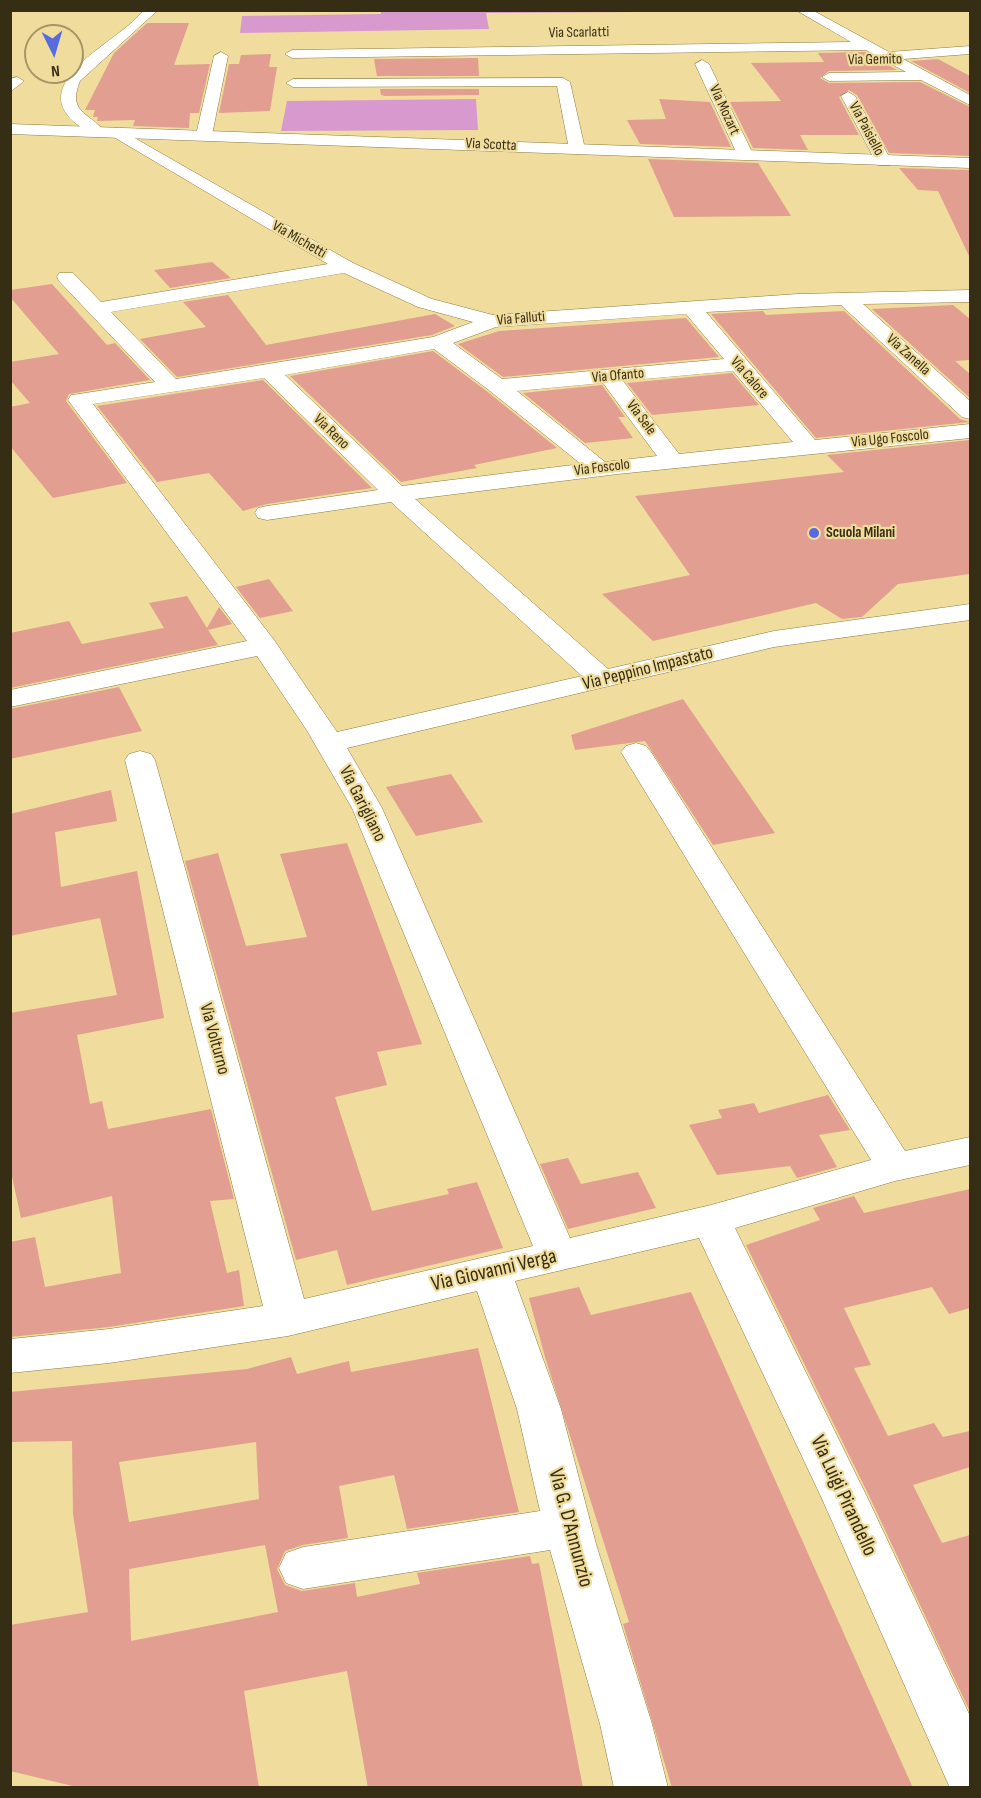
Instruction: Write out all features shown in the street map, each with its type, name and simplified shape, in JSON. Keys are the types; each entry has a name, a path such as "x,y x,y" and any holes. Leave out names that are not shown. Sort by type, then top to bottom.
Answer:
{"street":[{"path":"97,132 80,122 68,107 66,95 76,74 152,10"},
{"path":"805,13 830,12"},
{"path":"805,13 921,76 967,97"},
{"name":"Via Scarlatti","path":"292,54 866,46"},
{"path":"885,56 970,50"},
{"path":"204,135 221,56"},
{"name":"Via Mozart","path":"702,64 746,156"},
{"name":"Via Gemito","path":"829,77 921,76"},
{"path":"292,83 563,82 577,149"},
{"name":"Via Paisiello","path":"848,96 884,162"},
{"name":"Via Scotta","path":"10,129 884,162 970,163"},
{"name":"Via Michetti","path":"117,133 346,267 425,303 493,321"},
{"path":"97,309 346,267"},
{"path":"66,277 170,385"},
{"name":"Via Falluti","path":"79,400 438,342 493,321 845,298 970,296"},
{"name":"Via Zanella","path":"845,298 970,412"},
{"name":"Via Calore","path":"691,307 809,447"},
{"path":"438,342 498,386 599,468"},
{"name":"Via Ofanto","path":"498,386 737,364"},
{"name":"Via Reno","path":"268,371 395,493 603,680"},
{"name":"Via Sele","path":"609,376 672,460"},
{"name":"Via Garigliano","path":"79,400 264,646 330,743 367,808 454,1017 558,1256"},
{"name":"Via Ugo Foscolo","path":"809,447 970,430"},
{"name":"Via Foscolo","path":"267,513 395,493 599,468 809,447"},
{"name":"Via Peppino Impastato","path":"330,743 774,639 970,612"},
{"path":"10,699 264,646"},
{"path":"636,752 895,1167"},
{"name":"Via Volturno","path":"140,760 288,1319"},
{"name":"Via Giovanni Verga","path":"10,1356 109,1346 288,1319 711,1220 895,1167 970,1151"},
{"name":"Via Luigi Pirandello","path":"711,1220 846,1501 970,1773"},
{"name":"Via G. D'Annunzio","path":"491,1272 539,1409 568,1527 626,1724 641,1788"},
{"path":"303,1568 568,1527"}],"shaded area":[{"path":"381,10 791,11 486,13 489,29 240,33 242,16 381,14"},
{"path":"476,99 478,130 281,131 287,101"}],"building":[{"path":"147,23 189,23 174,65 210,64 199,113 190,113 189,128 133,126 135,120 97,121 98,117 93,117 95,110 85,110 114,53"},
{"path":"865,52 897,70 829,71 820,78 829,83 920,82 970,107 970,156 889,153 857,95 849,90 839,97 859,135 800,135 808,150 753,148 730,102 781,101 751,63 824,62 818,53"},
{"path":"271,54 269,67 277,67 270,111 219,113 229,64 239,64 241,55"},
{"path":"478,58 479,76 377,76 374,59"},
{"path":"938,59 970,76 970,93 911,61"},
{"path":"380,89 479,89 479,95 385,96 381,95"},
{"path":"659,99 710,102 731,147 640,144 627,120 666,119"},
{"path":"648,159 758,163 791,216 674,217"},
{"path":"899,168 970,170 970,258 938,191 918,190"},
{"path":"212,262 231,278 170,288 154,270"},
{"path":"52,284 107,345 115,343 150,380 69,394 66,401 127,483 53,498 10,446 10,407 30,403 10,380 10,362 59,354 10,297 10,290"},
{"path":"228,295 266,345 435,314 455,326 432,335 177,377 140,339 206,327 183,302"},
{"path":"953,305 970,319 970,360 955,361 970,374 970,398 872,309"},
{"path":"763,311 766,315 844,311 960,419 970,422 816,438 711,314"},
{"path":"686,318 719,357 503,377 458,344 499,331"},
{"path":"433,351 557,448 474,465 477,468 401,482 290,376"},
{"path":"732,373 759,405 652,415 627,383"},
{"path":"263,380 372,488 267,504 243,511 209,473 157,482 97,406"},
{"path":"602,385 625,417 618,417 633,438 585,443 523,393"},
{"path":"970,440 970,574 898,584 862,617 842,619 816,603 653,641 602,594 690,575 635,496 844,472 827,455"},
{"path":"269,579 293,611 260,618 236,587"},
{"path":"187,596 207,628 219,607 232,624 208,630 218,645 10,688 10,633 69,621 82,644 164,628 149,603"},
{"path":"119,687 142,731 10,759 10,709"},
{"path":"683,699 775,833 713,845 645,741 575,750 571,735"},
{"path":"451,774 483,822 416,836 386,787"},
{"path":"111,790 117,821 55,832 61,887 137,871 164,1018 77,1035 90,1104 102,1101 108,1129 211,1109 234,1199 210,1201 227,1273 239,1270 244,1306 109,1327 10,1337 10,1242 35,1237 45,1287 121,1273 112,1196 21,1218 10,1167 10,1013 117,995 100,918 10,936 10,814"},
{"path":"347,843 422,1044 377,1052 387,1085 335,1097 372,1211 449,1194 447,1189 477,1182 503,1248 347,1285 337,1250 296,1260 185,861 218,853 246,946 307,937 280,854"},
{"path":"828,1095 850,1130 819,1135 837,1167 797,1178 790,1166 717,1175 689,1125 722,1118 718,1110 754,1103 759,1113"},
{"path":"568,1158 581,1184 638,1172 656,1208 568,1229 540,1164"},
{"path":"970,1189 970,1308 949,1314 932,1287 844,1308 871,1365 854,1368 888,1436 934,1423 943,1437 970,1431 970,1467 913,1485 942,1543 970,1535 970,1712 871,1500 746,1245 820,1220 813,1208 854,1196 864,1213"},
{"path":"579,1287 591,1315 691,1292 913,1788 672,1788 623,1624 629,1622 545,1357 529,1298"},
{"path":"478,1348 519,1512 407,1529 394,1475 339,1486 348,1538 303,1545 285,1551 277,1569 285,1585 302,1591 355,1583 357,1597 420,1584 417,1573 530,1556 532,1564 539,1563 583,1788 368,1788 347,1671 244,1691 259,1788 81,1788 10,1771 10,1625 88,1612 73,1514 72,1441 10,1442 10,1392 247,1369 291,1357 297,1374 349,1361 351,1372","holes":["256,1442 259,1499 129,1522 119,1462","265,1545 278,1612 131,1641 129,1569"]}],"place":[{"name":"Scuola Milani","path":"814,533"}]}
